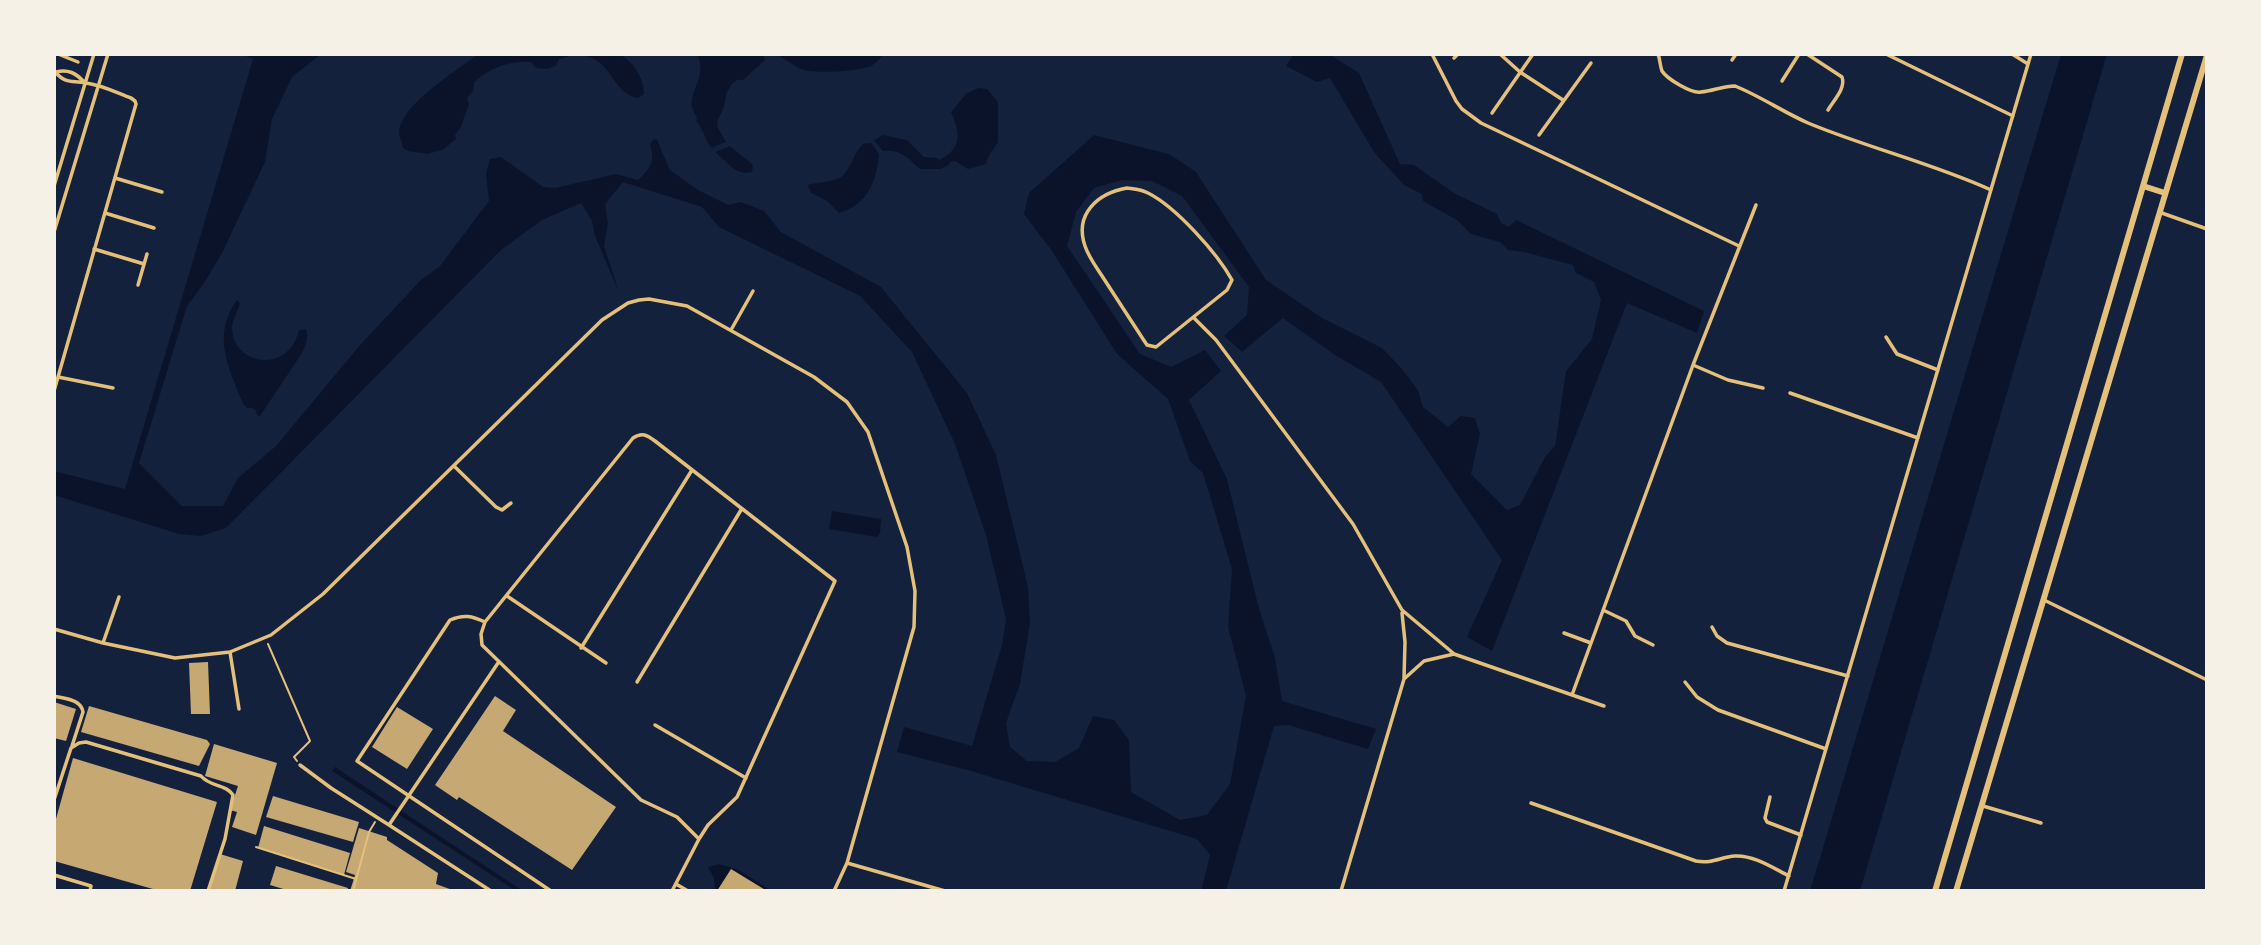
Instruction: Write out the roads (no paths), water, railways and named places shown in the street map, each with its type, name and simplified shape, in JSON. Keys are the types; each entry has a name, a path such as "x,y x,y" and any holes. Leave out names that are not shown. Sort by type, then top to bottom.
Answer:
{"main road":[{"path":"1935,891 2182,54"},
{"path":"1956,891 2207,55"},
{"path":"2143,186 2165,193"}],"street":[{"path":"58,54 78,62"},
{"path":"54,186 94,54"},
{"path":"54,232 108,54"},
{"path":"1432,54 1455,101 1481,123 1740,246"},
{"path":"1500,54 1520,72 1563,100"},
{"path":"1492,113 1533,54"},
{"path":"1658,54 1662,71 1690,91 1701,92 1735,86 1805,122 1910,161 1941,169 1991,190"},
{"path":"1732,60 1736,54"},
{"path":"1782,81 1799,54"},
{"path":"1807,54 1844,80 1828,110"},
{"path":"1886,54 2013,116"},
{"path":"2012,54 2028,64"},
{"path":"1784,891 2031,54"},
{"path":"1539,135 1591,63"},
{"path":"54,72 64,70 76,74 85,82 131,98 136,104 54,391"},
{"path":"54,72 61,79 74,83 85,82"},
{"path":"115,178 162,192"},
{"path":"1127,188 1146,191 1159,199 1195,232 1229,275 1232,280 1230,287 1193,317 1156,347 1147,345 1088,255 1083,225 1087,214 1100,197 1127,188"},
{"path":"1572,695 1693,365 1756,205"},
{"path":"2160,212 2207,229"},
{"path":"105,214 154,228"},
{"path":"94,249 144,264"},
{"path":"138,285 147,254"},
{"path":"730,330 753,291"},
{"path":"54,628 103,643 175,659 230,652 271,635 323,594 602,320 628,303 649,299 679,304 707,316 822,382 847,402 868,432 911,566 915,592 914,627 846,863 834,891"},
{"path":"1193,317 1216,340 1353,524 1402,610 1454,654 1604,706"},
{"path":"1886,337 1897,354 1938,370"},
{"path":"1693,365 1728,380 1763,388"},
{"path":"58,377 113,388"},
{"path":"1790,393 1918,438"},
{"path":"672,891 708,825 737,797 835,581 649,437 638,434 485,622 481,634 482,645 641,800 677,817 699,839"},
{"path":"454,466 496,507 502,510 511,503"},
{"path":"581,648 692,470"},
{"path":"637,682 742,510"},
{"path":"507,596 606,663"},
{"path":"103,643 119,597"},
{"path":"2044,600 2207,680"},
{"path":"1341,891 1404,679 1402,610"},
{"path":"1603,610 1626,621 1635,636 1653,645"},
{"path":"485,622 472,616 461,615 450,620 357,761 551,891"},
{"path":"1712,627 1717,636 1727,642 1848,676"},
{"path":"1564,633 1591,643"},
{"path":"230,652 239,709"},
{"path":"1404,679 1424,661 1454,654"},
{"path":"389,825 498,663"},
{"path":"1685,682 1697,697 1718,710 1826,749"},
{"path":"54,696 78,703 83,712 54,800"},
{"path":"655,726 746,778"},
{"path":"71,748 79,743 91,743 201,776 206,783 233,793 225,839 208,891"},
{"path":"300,765 331,788 491,891"},
{"path":"1770,797 1765,818 1767,822 1801,835"},
{"path":"1531,803 1696,861 1709,863 1735,856 1748,858 1789,876"},
{"path":"1981,805 2041,823"},
{"path":"846,863 945,891"},
{"path":"54,875 99,891"},
{"path":"676,884 688,891"}],"water":[{"path":"241,54 321,54 292,77 272,119 265,162 222,253 187,306 139,463 182,506 223,506 238,478 276,446 360,345 421,280 440,266 489,201 486,173 490,159 501,157 543,187 555,188 616,174 638,180 651,164 650,144 654,139 657,140 670,170 698,190 728,205 741,202 764,211 781,232 881,287 967,393 996,455 1028,587 1030,623 1020,684 1006,723 1010,747 1027,761 1055,762 1079,748 1093,716 1114,720 1129,740 1131,792 1180,820 1207,815 1230,784 1246,696 1228,627 1232,569 1203,473 1190,461 1168,399 1117,354 1052,251 1024,214 1029,193 1094,135 1169,154 1196,172 1266,280 1322,318 1382,348 1418,390 1423,407 1448,427 1461,416 1475,418 1480,434 1471,474 1507,510 1520,505 1545,457 1555,446 1566,371 1592,339 1601,300 1594,282 1576,273 1573,265 1508,250 1500,242 1471,234 1457,220 1423,201 1422,194 1404,185 1374,152 1330,78 1317,82 1286,66 1294,54 1329,54 1359,73 1400,164 1414,165 1454,193 1497,214 1501,223 1509,227 1516,220 1704,311 1697,333 1627,303 1492,651 1467,637 1502,560 1381,382 1335,355 1283,318 1242,352 1224,336 1247,315 1249,287 1182,196 1152,181 1122,180 1094,188 1076,212 1067,246 1140,354 1171,367 1205,350 1221,371 1189,400 1227,479 1258,605 1275,658 1282,701 1376,729 1368,749 1288,725 1274,726 1226,891 1201,891 1210,855 1197,839 971,771 897,752 904,727 972,746 1002,645 1006,619 986,535 955,444 912,352 860,296 719,227 702,207 623,182 605,204 608,223 604,246 619,292 595,236 592,221 581,203 542,220 501,250 226,528 201,536 179,534 54,495 54,471 125,489 253,59"},
{"path":"478,54 619,54 637,71 644,94 638,98 629,95 604,67 588,56 574,55 559,59 556,66 547,69 536,68 531,62 508,64 494,69 474,82 473,91 467,98 469,104 461,127 455,135 456,139 442,150 427,154 403,148 399,132 402,121 410,110 432,88"},
{"path":"697,54 763,54 765,60 743,80 732,84 727,92 717,122 726,142 711,148 696,121 693,109 693,95 700,72"},
{"path":"775,54 883,54 871,66 828,72 804,70"},
{"path":"2061,54 2107,54 1860,891 1810,891"},
{"path":"978,88 987,89 998,102 998,142 986,164 968,169 955,161 940,169 920,169 899,153 883,151 874,140 883,135 907,140 924,157 939,160 956,145 957,133 951,112 966,94"},
{"path":"871,143 879,154 876,173 869,191 857,204 839,213 827,201 811,193 808,185 841,177 863,144"},
{"path":"730,146 752,164 752,172 737,170 715,152"},
{"path":"237,300 240,303 232,329 235,341 242,351 251,357 274,359 285,354 299,330 306,329 307,332 302,353 260,416 256,410 243,404 225,352 225,326"},
{"path":"832,511 881,519 880,533 877,537 829,529"},
{"path":"335,767 523,891 516,891 332,771"},
{"path":"719,864 739,870 772,891 715,891 714,878 708,867"}]}
